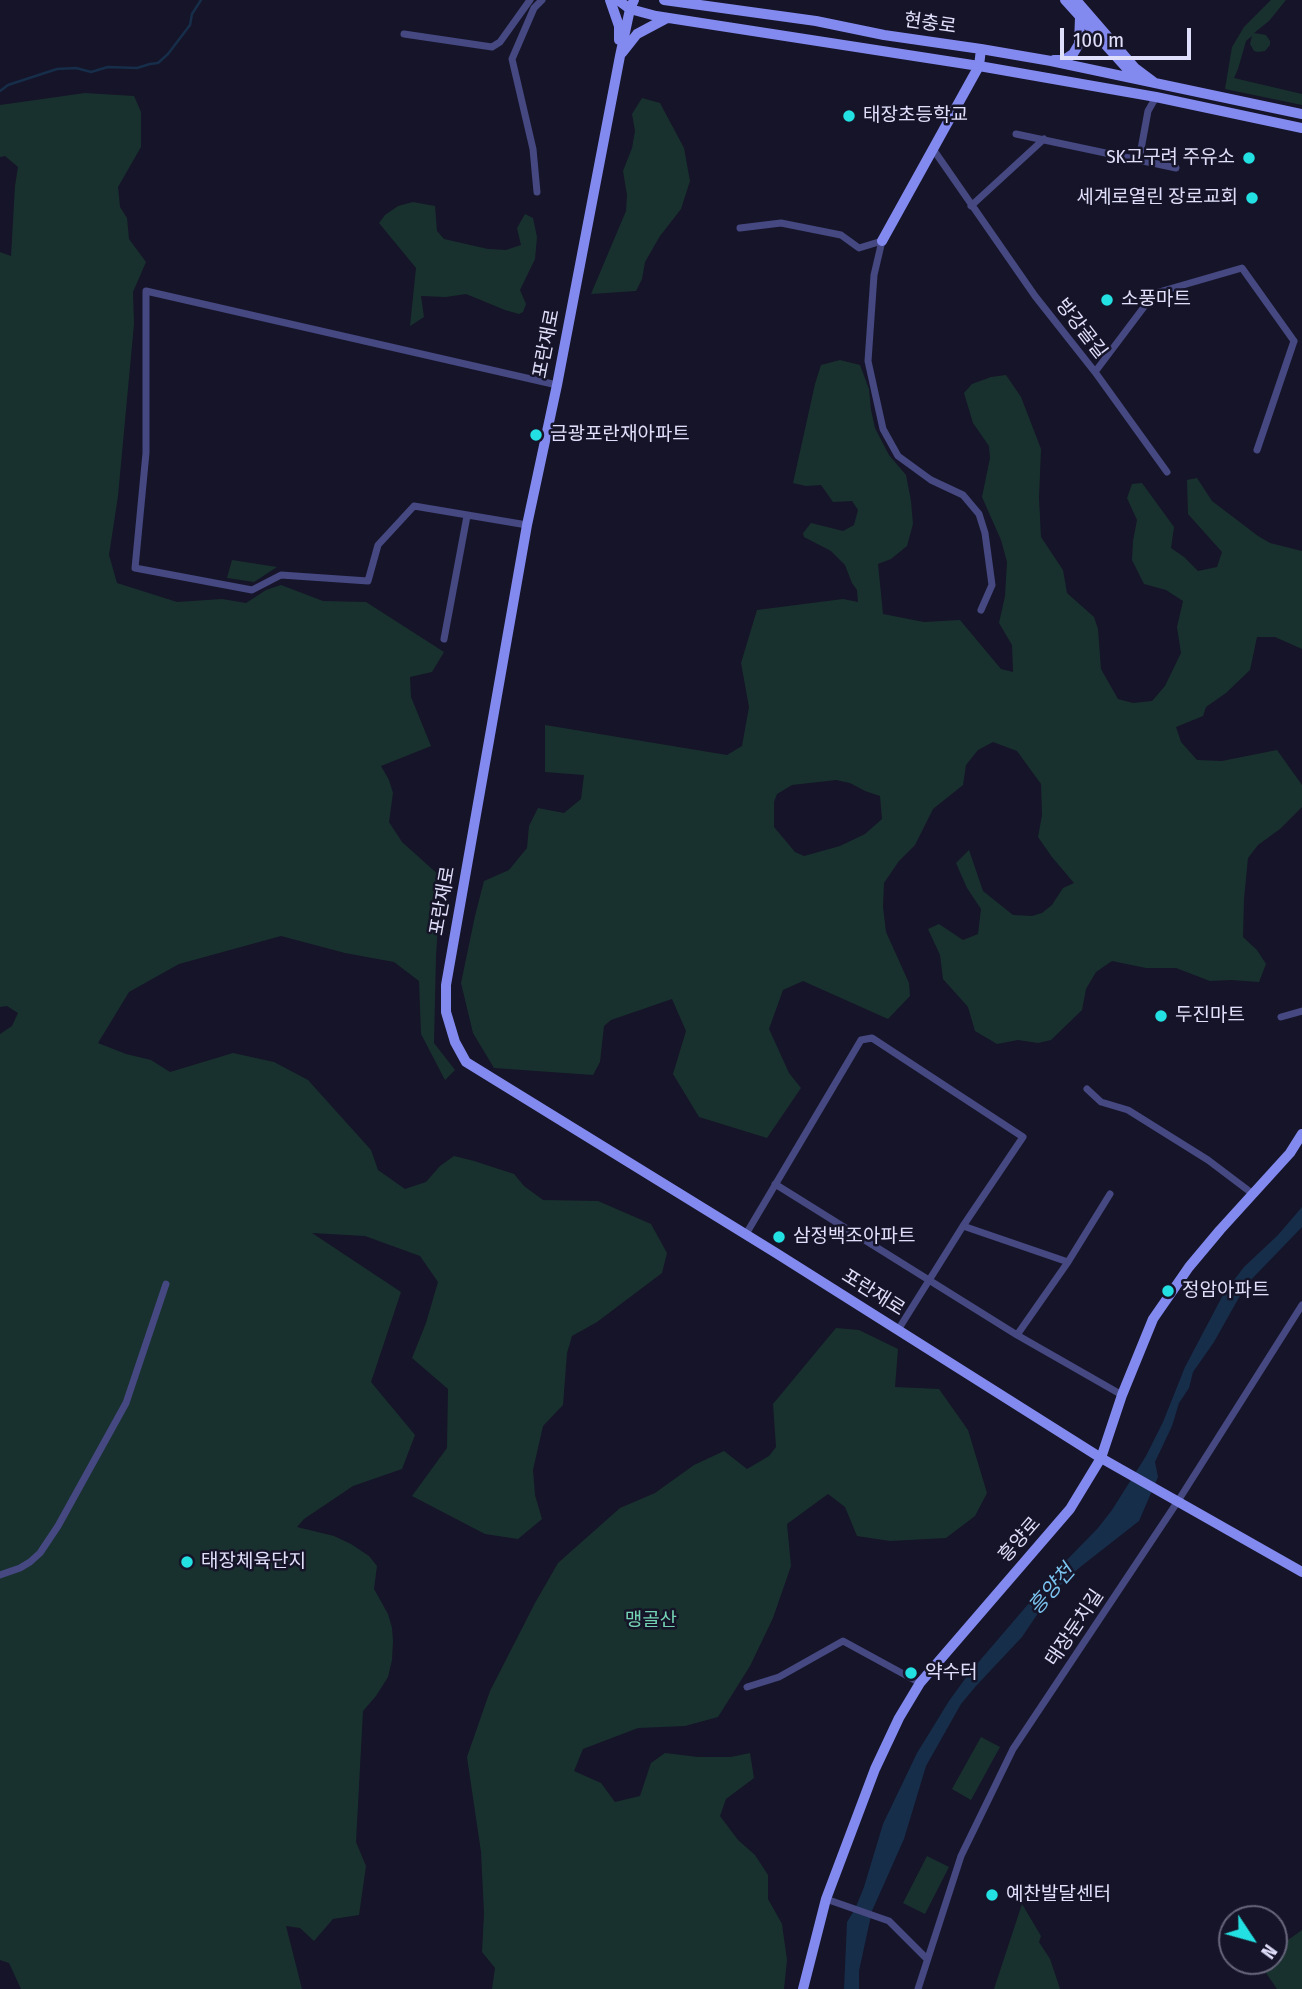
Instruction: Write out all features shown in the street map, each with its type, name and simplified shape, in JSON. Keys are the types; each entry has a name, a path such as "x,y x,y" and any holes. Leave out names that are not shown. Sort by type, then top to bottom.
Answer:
{"street":[{"path":"404,34 492,47 500,43 530,0"},
{"path":"537,192 533,149 512,60 534,8 542,0"},
{"path":"610,0 619,26 620,56"},
{"name":"현충로","path":"618,0 667,18 882,49 1151,96 1302,128"},
{"name":"현충로","path":"664,0 816,21 884,35 1051,61 1302,114"},
{"path":"1065,0 1134,72 1153,84 1139,160"},
{"path":"1076,0 1134,72"},
{"name":"포란재로","path":"632,5 527,525 446,985 446,1012 455,1042 467,1062 1101,1458 1302,1572"},
{"path":"620,56 637,34 667,18"},
{"path":"1029,58 1064,60 1073,54 1079,44 1080,18"},
{"path":"882,49 884,35"},
{"path":"981,49 979,66 882,240 874,275 868,361 883,429 898,456 931,480 963,495 979,514 985,533 992,585 981,610"},
{"path":"1016,134 1176,168"},
{"path":"971,206 1044,139"},
{"name":"방강골길","path":"933,149 1035,296 1095,372 1167,472"},
{"path":"740,228 781,223 841,235 859,248 882,240"},
{"path":"1095,372 1153,295 1242,268 1298,341 1257,450"},
{"path":"527,525 414,506 379,545 368,581 281,575 252,590 135,568 146,453 146,290 557,385"},
{"path":"443,639 467,516"},
{"path":"1281,1017 1302,1011"},
{"path":"746,1234 860,1040 872,1038 1023,1138 963,1226 898,1330"},
{"path":"1087,1089 1101,1102 1128,1110 1208,1160 1253,1194"},
{"name":"흥양로","path":"803,1989 826,1899 875,1769 899,1718 920,1684 1070,1509 1101,1458 1122,1395 1153,1319 1189,1267 1290,1153 1302,1134"},
{"path":"775,1184 1017,1335 1122,1395"},
{"path":"1017,1335 1068,1262 1110,1194"},
{"path":"963,1226 1068,1262"},
{"path":"0,1575 17,1570 30,1562 40,1553 58,1526 126,1403 166,1284"},
{"name":"태장둔치길","path":"918,1989 961,1856 1013,1749 1178,1501 1302,1305"},
{"path":"747,1687 779,1676 843,1641 920,1684"},
{"path":"826,1899 889,1921 927,1959"}],"green space":[{"path":"1271,0 1286,0 1269,21 1254,33 1266,35 1270,45 1265,51 1258,52 1254,51 1250,44 1252,36 1246,41 1234,78 1302,94 1302,105 1225,89 1232,47 1244,27"},
{"path":"85,93 134,96 141,112 141,147 118,187 120,207 127,218 129,239 146,262 133,292 134,324 118,496 109,555 117,583 177,602 222,599 246,603 266,590 281,585 323,601 366,602 444,652 432,672 410,677 411,697 431,746 381,766 393,793 389,822 402,842 441,877 434,1043 455,1070 445,1080 421,1034 419,981 394,962 345,953 281,936 179,964 129,992 98,1043 151,1060 170,1072 233,1053 274,1062 308,1080 371,1150 378,1170 405,1189 426,1182 440,1166 454,1156 514,1174 524,1186 543,1200 598,1201 651,1224 667,1253 662,1273 597,1322 572,1336 567,1353 563,1405 543,1426 533,1470 535,1495 542,1519 518,1539 485,1534 412,1496 447,1448 448,1389 412,1358 438,1282 420,1256 365,1236 312,1233 401,1292 371,1382 415,1435 402,1469 353,1486 304,1519 297,1527 334,1536 369,1556 377,1566 374,1589 388,1614 393,1641 388,1677 363,1711 356,1842 366,1866 359,1915 333,1919 314,1941 300,1928 286,1926 302,1989 21,1989 9,1963 0,1960 0,1034 12,1026 18,1013 7,1006 0,1007 0,252 11,256 18,167 5,156 0,157 0,105"},
{"path":"642,98 660,103 684,148 690,181 681,209 660,236 645,262 642,279 636,291 591,294 626,211 627,195 623,171 635,131 632,114"},
{"path":"413,202 435,206 437,231 444,239 488,249 506,250 521,245 517,228 525,214 533,218 537,237 535,259 520,290 526,304 523,312 519,314 505,310 466,294 446,297 421,296 424,317 410,326 416,268 379,223 398,206"},
{"path":"840,360 860,365 869,389 875,428 889,455 906,475 913,524 907,546 891,559 878,564 883,614 924,622 960,620 1001,669 1013,672 1012,645 999,623 1005,596 1007,562 1001,540 982,497 990,458 989,446 973,423 964,393 972,384 1006,375 1021,397 1041,449 1041,537 1063,570 1067,593 1094,617 1098,629 1101,669 1118,699 1133,703 1152,701 1165,686 1181,653 1177,627 1183,601 1166,590 1144,584 1132,560 1137,520 1127,498 1132,484 1142,483 1174,527 1171,548 1198,571 1217,567 1222,552 1188,514 1187,480 1197,478 1212,501 1258,536 1270,543 1302,551 1302,649 1275,637 1257,637 1250,670 1226,693 1206,707 1203,716 1176,727 1181,742 1197,760 1222,761 1277,750 1302,785 1302,807 1280,829 1258,845 1248,858 1243,937 1257,950 1266,964 1259,982 1210,981 1176,968 1146,968 1112,961 1096,972 1086,989 1082,1010 1051,1040 1038,1043 1018,1040 997,1044 975,1031 968,1007 943,979 940,955 928,929 939,924 963,940 978,934 981,909 967,888 956,863 969,850 983,891 1013,915 1032,916 1042,913 1052,905 1063,888 1074,883 1038,837 1042,815 1041,784 1017,751 993,742 978,750 966,765 963,785 933,809 915,845 899,861 884,883 886,932 909,983 910,996 888,1019 803,981 783,990 769,1029 789,1073 801,1088 767,1138 699,1117 673,1074 686,1031 672,999 611,1020 604,1026 600,1062 593,1075 494,1068 473,1033 461,983 484,881 509,870 527,848 529,826 538,808 564,813 581,799 584,775 545,772 545,725 727,755 742,746 749,707 741,663 757,610 843,599 858,602 857,590 845,565 831,551 804,537 803,533 811,523 843,531 854,525 858,510 852,501 833,502 821,485 793,483 821,365","holes":["836,780 880,796 882,819 865,834 840,846 804,856 795,852 774,827 774,802 777,794 792,785"]},
{"path":"232,560 277,567 254,582 227,578"},
{"name":"맹골산","path":"836,1328 859,1330 898,1349 895,1387 939,1389 968,1430 987,1493 975,1516 946,1538 890,1541 857,1536 845,1507 828,1494 787,1524 791,1566 773,1618 750,1666 718,1717 685,1726 638,1728 583,1749 574,1771 601,1783 615,1802 640,1796 651,1763 665,1753 731,1757 750,1753 754,1778 726,1799 720,1816 738,1840 755,1855 768,1875 768,1899 782,1924 787,1960 784,1989 492,1989 495,1968 482,1952 484,1913 481,1852 467,1757 490,1691 535,1603 558,1563 620,1508 655,1493 694,1465 724,1451 747,1469 769,1456 776,1447 773,1404"},
{"path":"981,1737 1000,1747 971,1800 952,1789"},
{"path":"927,1856 949,1867 925,1914 903,1903"},
{"path":"1022,1904 1041,1936 1039,1942 1050,1959 1060,1989 994,1989"},
{"path":"1302,1930 1302,1989 1277,1989 1268,1975 1288,1975 1288,1940"}],"water":[{"name":"흥양천","path":"1302,1207 1302,1227 1246,1285 1214,1342 1193,1372 1189,1388 1179,1403 1172,1426 1155,1462 1158,1477 1139,1521 1079,1568 1051,1594 1022,1637 961,1704 926,1766 904,1839 872,1911 859,1971 859,1989 844,1989 847,1922 864,1887 883,1824 917,1753 970,1672 1112,1510 1146,1456 1185,1367 1224,1293 1244,1267 1278,1235"}],"waterway":[{"path":"0,91 8,85 57,69 76,68 91,72 108,67 137,68 158,63 190,25 192,14 201,0"}],"place":[{"name":"태장초등학교","path":"849,116"},
{"name":"SK고구려 주유소","path":"1249,158"},
{"name":"세계로열린 장로교회","path":"1252,198"},
{"name":"소풍마트","path":"1107,300"},
{"name":"금광포란재아파트","path":"536,435"},
{"name":"두진마트","path":"1161,1016"},
{"name":"삼정백조아파트","path":"779,1237"},
{"name":"정암아파트","path":"1168,1291"},
{"name":"태장체육단지","path":"187,1562"},
{"name":"약수터","path":"911,1673"},
{"name":"예찬발달센터","path":"992,1895"}]}
